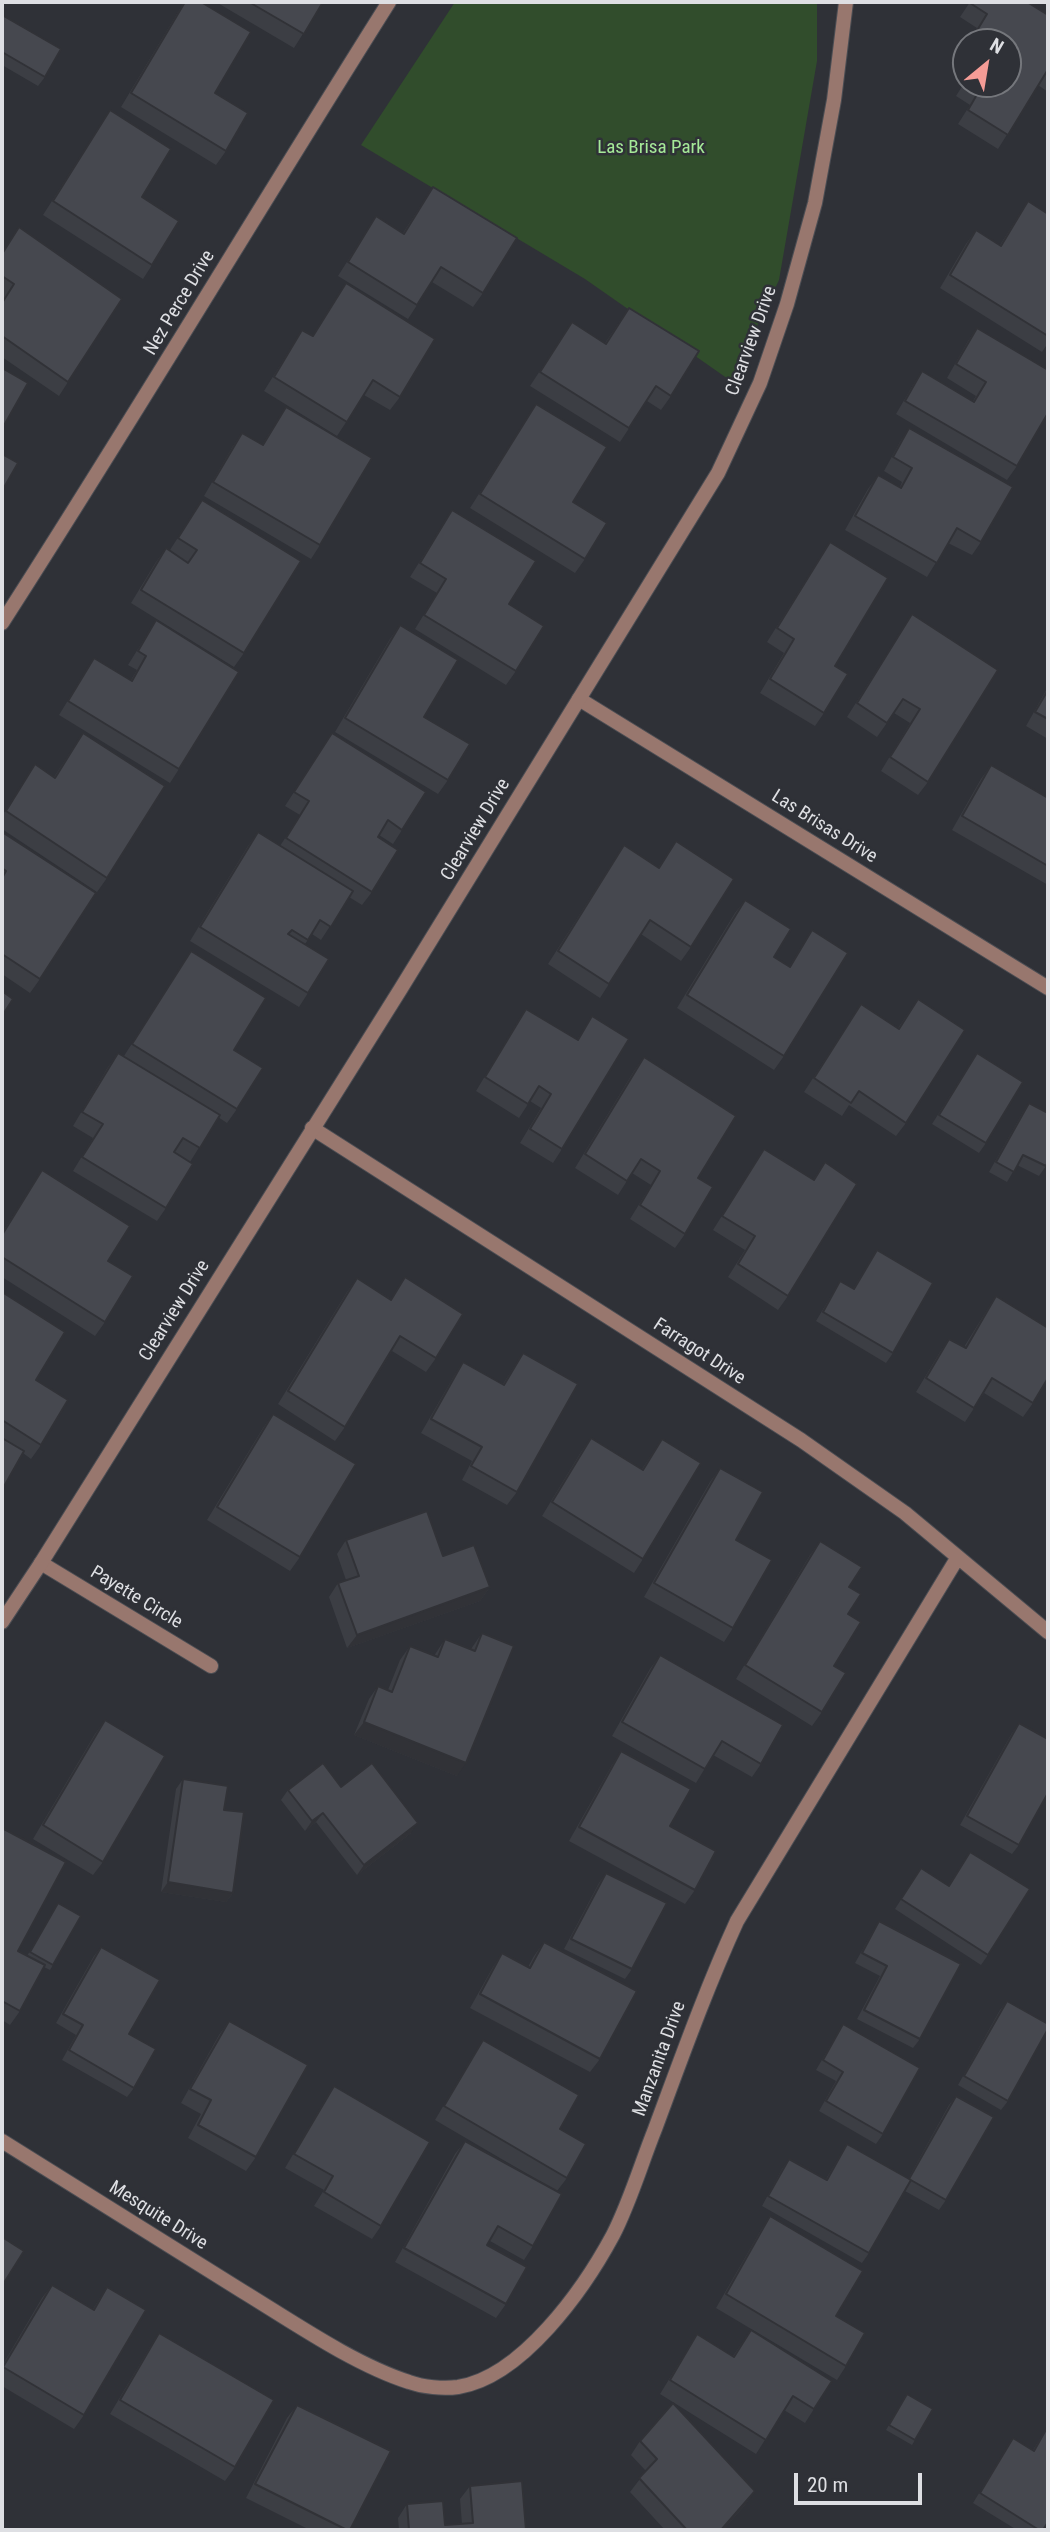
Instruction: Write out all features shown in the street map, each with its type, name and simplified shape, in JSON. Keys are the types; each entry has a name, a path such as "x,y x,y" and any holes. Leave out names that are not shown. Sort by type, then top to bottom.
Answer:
{"street":[{"name":"Nez Perce Drive","path":"2,623 108,458 389,2"},
{"name":"Clearview Drive","path":"2,1622 408,979 718,473 760,383 787,304 815,203 834,100 846,2"},
{"name":"Las Brisas Drive","path":"579,699 1048,988"},
{"name":"Farragot Drive","path":"312,1128 801,1440 905,1513 1048,1632"},
{"name":"Manzanita Drive","path":"294,2323 370,2366 411,2383 445,2388 461,2386 498,2372 531,2345 572,2298 613,2235 710,1978 737,1921 958,1556"},
{"name":"Payette Circle","path":"41,1563 211,1666"},
{"name":"Mesquite Drive","path":"2,2141 294,2323"}],"green space":[{"name":"Las Brisa Park","path":"455,2 817,2 817,61 779,280 731,381 585,279 361,145"}],"building":[{"path":"185,2 201,2 251,32 215,93 248,113 226,151 131,93"},
{"path":"249,2 323,2 304,34"},
{"path":"1027,2 1048,15 1048,72 1008,135 968,110 975,98 1022,98 1022,28 978,28 987,14 970,3"},
{"path":"2,15 61,49 45,77 2,52"},
{"path":"110,110 171,149 142,197 179,221 152,265 53,201"},
{"path":"433,187 517,238 483,293 441,267 417,305 348,262 376,216 404,234"},
{"path":"1028,201 1048,214 1048,336 950,275 976,230 1001,246"},
{"path":"19,227 122,299 68,382 2,336 2,303 14,284 2,276 2,254"},
{"path":"346,283 435,339 400,397 373,380 347,422 274,377 302,330 313,336"},
{"path":"629,308 699,351 671,396 656,386 629,428 540,372 572,322 606,344"},
{"path":"977,328 1048,370 1048,413 1017,466 905,401 922,371 974,402 986,382 956,364"},
{"path":"2,368 28,383 2,429"},
{"path":"536,404 607,447 573,502 607,523 585,559 480,494"},
{"path":"286,407 372,458 320,545 213,482 242,433 263,445"},
{"path":"909,428 1013,487 981,542 957,528 937,563 855,516 878,475 901,488 912,468 893,457"},
{"path":"2,454 18,463 2,491"},
{"path":"202,500 301,561 244,653 141,590 166,548 188,563 197,550 178,538"},
{"path":"452,510 536,561 509,604 544,626 516,671 424,615 446,579 420,563"},
{"path":"830,542 888,578 835,666 848,674 824,713 770,679 794,639 777,628"},
{"path":"912,614 998,670 928,782 890,757 920,709 903,699 887,723 857,703"},
{"path":"156,620 239,672 179,769 68,701 94,658 132,681 146,656 138,651"},
{"path":"400,625 458,660 424,717 470,744 448,780 345,718"},
{"path":"1048,690 1048,719 1035,712"},
{"path":"83,733 165,786 107,878 6,811 35,764 55,778"},
{"path":"332,733 426,792 402,830 388,820 378,837 398,850 372,892 286,838 309,801 294,792"},
{"path":"991,765 1048,798 1048,866 962,816"},
{"path":"2,832 96,893 40,979 2,954 2,878 6,871 2,868"},
{"path":"258,832 353,891 331,927 320,920 308,940 292,930 288,934 329,959 308,993 200,927"},
{"path":"676,841 734,879 691,947 650,920 609,984 558,951 624,845 659,868"},
{"path":"745,900 791,929 774,957 790,967 812,930 848,953 784,1056 687,995"},
{"path":"191,951 266,998 234,1050 263,1068 237,1109 132,1044"},
{"path":"2,991 13,999 2,1016"},
{"path":"918,999 965,1030 906,1123 859,1091 851,1103 814,1078 861,1004 899,1029"},
{"path":"526,1009 578,1040 592,1016 629,1039 562,1149 530,1129 551,1094 539,1086 528,1104 485,1077"},
{"path":"118,1053 220,1115 200,1148 183,1138 174,1152 193,1164 166,1208 82,1157 103,1124 82,1112"},
{"path":"977,1053 1023,1082 986,1143 939,1115"},
{"path":"644,1057 736,1116 698,1178 713,1187 685,1234 640,1205 660,1171 641,1159 627,1181 585,1154"},
{"path":"1029,1103 1048,1113 1048,1161 1046,1166 1023,1155 1014,1172 996,1162"},
{"path":"764,1149 814,1180 825,1162 857,1184 788,1296 738,1264 755,1236 722,1216"},
{"path":"42,1170 130,1226 108,1261 133,1276 105,1322 2,1257 2,1235"},
{"path":"877,1250 933,1283 893,1353 823,1312 840,1281 854,1289"},
{"path":"405,1277 463,1314 436,1358 400,1336 345,1427 288,1391 357,1278 391,1300"},
{"path":"2,1292 65,1332 36,1380 68,1400 41,1445 2,1420"},
{"path":"996,1296 1048,1328 1048,1378 1033,1403 992,1378 974,1408 926,1378 949,1339 966,1348"},
{"path":"523,1353 578,1384 517,1492 471,1466 482,1447 431,1419 463,1362 504,1385"},
{"path":"273,1414 356,1464 300,1557 217,1507"},
{"path":"2,1438 24,1451 2,1490"},
{"path":"591,1438 643,1470 662,1439 701,1463 643,1559 552,1502"},
{"path":"720,1468 763,1492 736,1540 772,1560 733,1628 654,1583"},
{"path":"427,1511 443,1556 474,1545 490,1587 357,1635 338,1583 359,1576 346,1540"},
{"path":"820,1541 862,1567 849,1587 861,1594 848,1614 861,1622 834,1666 846,1673 822,1712 745,1665"},
{"path":"482,1633 514,1646 466,1763 364,1722 378,1686 392,1692 410,1646 438,1657 445,1639 475,1651"},
{"path":"660,1655 783,1725 761,1764 722,1741 705,1769 622,1722"},
{"path":"105,1720 165,1756 103,1862 43,1825"},
{"path":"1019,1723 1048,1739 1048,1793 1019,1845 967,1816"},
{"path":"621,1751 691,1789 670,1826 716,1851 695,1890 579,1827"},
{"path":"323,1763 341,1787 372,1763 418,1823 364,1865 323,1813 312,1821 288,1790"},
{"path":"183,1779 228,1786 224,1810 244,1812 233,1893 168,1882"},
{"path":"2,1828 66,1862 18,1951 45,1965 20,2011 2,2001"},
{"path":"970,1852 1030,1889 988,1955 901,1899 921,1868 949,1886"},
{"path":"606,1873 667,1903 632,1969 571,1939"},
{"path":"58,1903 81,1916 53,1965 30,1952"},
{"path":"879,1921 961,1964 920,2039 864,2010 887,1966 862,1953"},
{"path":"544,1942 637,1991 600,2059 480,1994 502,1953 530,1968"},
{"path":"101,1947 160,1980 129,2034 156,2049 134,2088 69,2050 83,2025 63,2014"},
{"path":"1007,2001 1048,2024 1048,2029 1008,2101 964,2076"},
{"path":"229,2021 308,2065 256,2157 198,2125 211,2100 190,2089"},
{"path":"843,2024 920,2068 883,2134 826,2101 843,2072 823,2060"},
{"path":"483,2040 579,2095 560,2129 586,2144 567,2178 444,2106"},
{"path":"334,2086 430,2142 381,2226 324,2192 333,2176 294,2154"},
{"path":"956,2096 994,2117 946,2200 909,2179"},
{"path":"465,2141 562,2194 533,2246 498,2226 487,2245 527,2267 506,2304 404,2248"},
{"path":"847,2144 911,2180 869,2253 768,2196 789,2159 827,2180"},
{"path":"770,2216 863,2271 836,2316 865,2333 846,2366 726,2294"},
{"path":"2,2237 24,2251 2,2286"},
{"path":"52,2285 94,2310 107,2287 146,2310 84,2415 3,2367"},
{"path":"751,2330 832,2381 814,2409 793,2396 766,2440 670,2380 697,2334 734,2357"},
{"path":"159,2333 274,2400 235,2467 120,2400"},
{"path":"907,2394 933,2409 915,2440 889,2425"},
{"path":"673,2403 755,2491 721,2530 687,2530 639,2478 657,2459 640,2441"},
{"path":"297,2405 391,2451 350,2530 255,2484"},
{"path":"1048,2426 1048,2522 1043,2530 1039,2530 980,2493 1013,2438 1034,2451"},
{"path":"522,2481 526,2530 409,2530 407,2504 443,2501 445,2525 473,2523 470,2486"}]}
